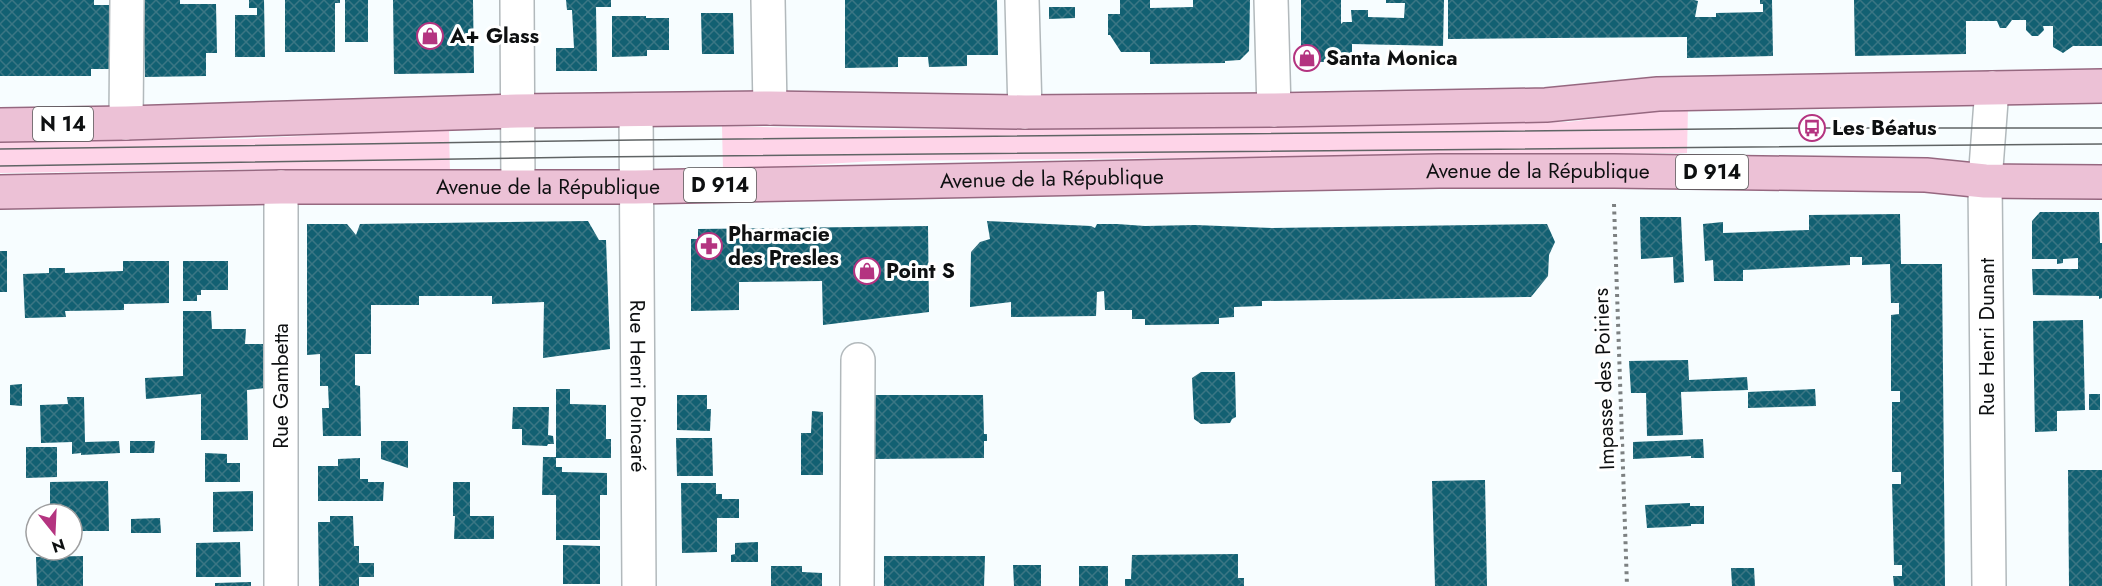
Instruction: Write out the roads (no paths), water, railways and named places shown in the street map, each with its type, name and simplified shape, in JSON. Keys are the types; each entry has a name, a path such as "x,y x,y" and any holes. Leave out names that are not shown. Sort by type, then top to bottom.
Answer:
{"main road":[{"path":"126,123 517,111 770,108 1025,112 1546,105 1658,94 2102,86"},
{"name":"N 14","path":"0,125 126,123"},
{"name":"Avenue de la République","path":"0,192 281,187 635,187 1416,172 1614,171 1926,175 1985,181 2102,182"}],"street":[{"path":"126,123 127,0"},
{"path":"517,0 518,186"},
{"path":"768,0 770,108"},
{"path":"1022,0 1025,112"},
{"path":"1271,0 1274,110"},
{"name":"Rue Henri Dunant","path":"1989,586 1985,181 1992,88"},
{"name":"Rue Henri Poincaré","path":"636,110 639,586"},
{"name":"Rue Gambetta","path":"281,187 281,586"},
{"path":"857,586 858,360"}],"tram line":[{"path":"0,149 1812,128 2102,128"},
{"path":"0,166 589,157 2102,144"}],"place":[{"name":"A+ Glass","path":"430,36"},
{"name":"Santa Monica","path":"1307,58"},
{"name":"Les Béatus","path":"1812,128"},
{"name":"Pharmacie des Presles","path":"709,246"},
{"name":"Point S","path":"867,271"}]}
